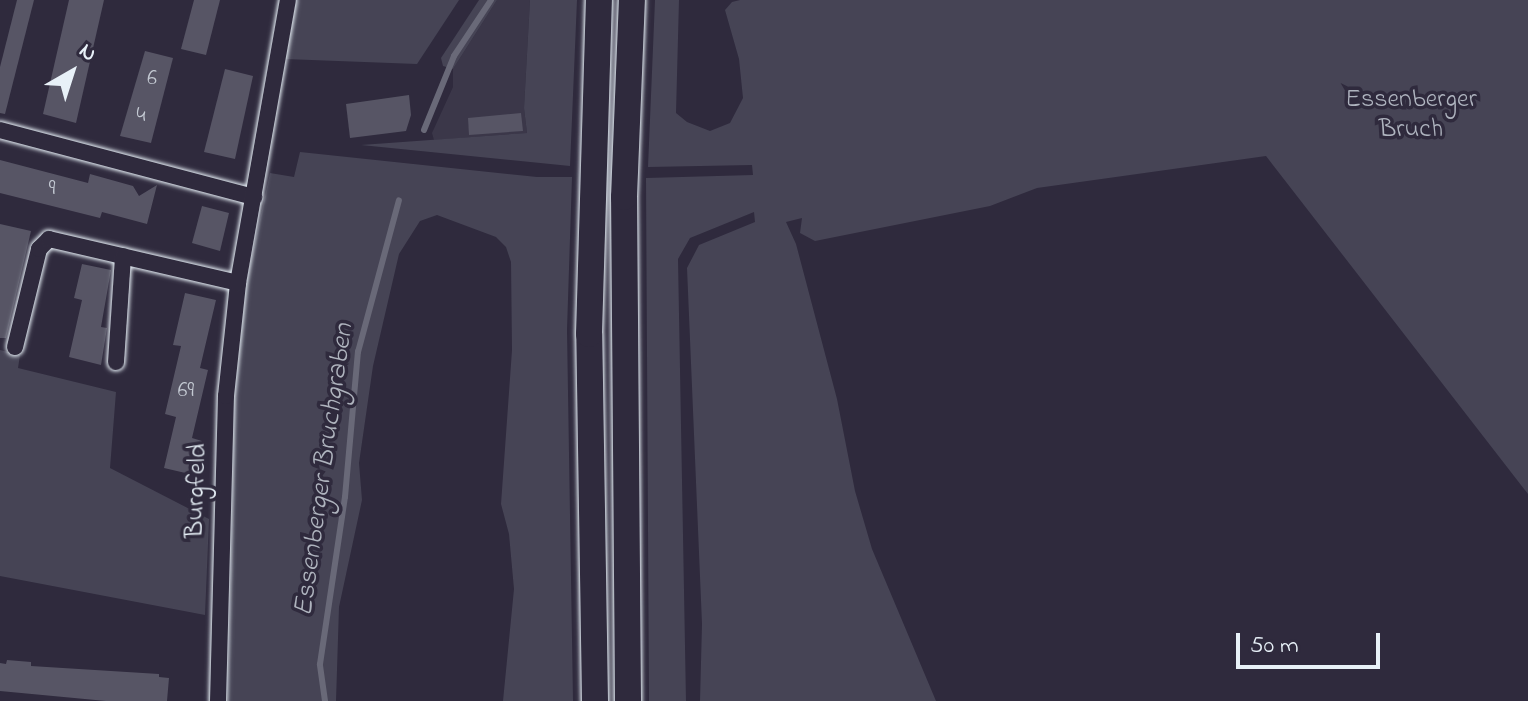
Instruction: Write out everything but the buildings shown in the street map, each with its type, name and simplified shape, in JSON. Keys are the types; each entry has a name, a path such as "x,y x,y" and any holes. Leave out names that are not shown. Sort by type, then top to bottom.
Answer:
{"highway":[{"path":"595,701 589,334 599,0"},
{"path":"628,701 624,211 632,0"}],"street":[{"name":"Burgfeld","path":"218,701 226,396 238,283 288,0"},
{"path":"0,130 254,197"},
{"path":"15,347 39,249 49,239 238,283"},
{"path":"116,362 123,256"}],"shaded area":[{"path":"497,0 530,0 524,108 527,133 434,140 432,133 453,87 453,69"}],"green space":[{"path":"296,0 459,0 417,64 285,59"},
{"path":"479,0 497,0 453,69 443,66 441,58"},
{"path":"530,0 577,0 570,166 361,145 527,133 524,108"},
{"name":"Essenberger Bruch","path":"655,0 679,0 676,113 687,122 710,131 730,123 743,98 739,59 725,10 732,2 740,0 1528,0 1528,494 1266,156 1037,188 990,206 815,241 800,233 802,218 786,222 796,244 837,399 855,491 872,549 936,701 700,701 702,624 687,268 699,245 755,222 754,212 690,238 678,259 686,701 649,701 646,178 753,175 752,165 648,167"},
{"path":"300,152 537,177 572,177 567,330 573,701 503,701 514,589 509,534 501,504 512,350 511,262 506,247 496,237 437,215 420,221 399,254 373,366 359,463 362,500 339,607 336,701 228,701 235,394 247,280 270,173 294,177"},
{"path":"0,350 20,355 18,368 116,392 110,468 209,519 205,615 0,576"}],"waterway":[{"name":"Essenberger Bruchgraben","path":"424,130 454,56 491,0"},
{"name":"Essenberger Bruchgraben","path":"325,701 320,664 345,497 358,352 399,200"}]}
